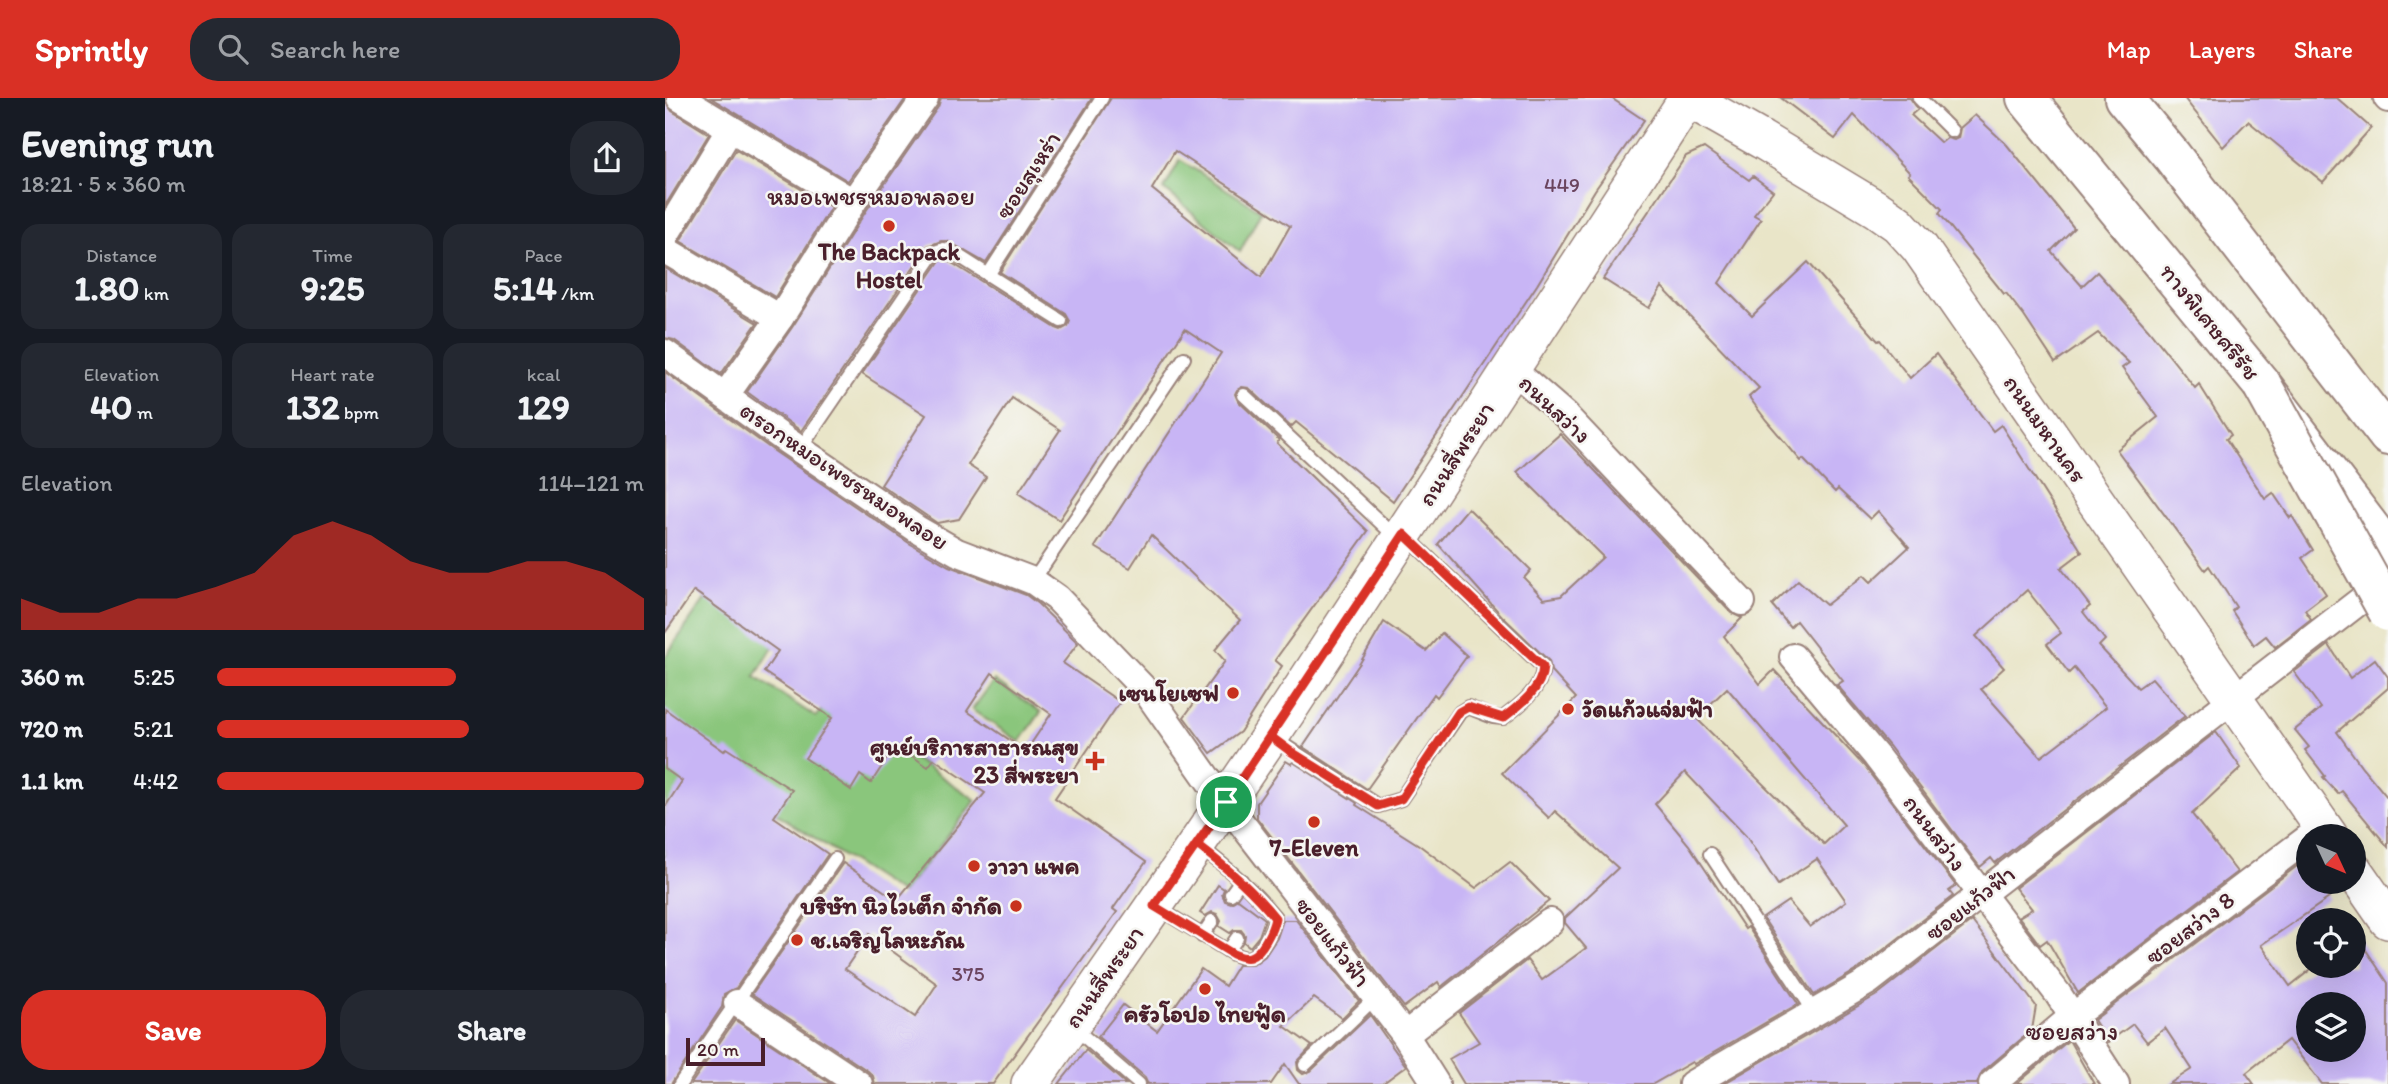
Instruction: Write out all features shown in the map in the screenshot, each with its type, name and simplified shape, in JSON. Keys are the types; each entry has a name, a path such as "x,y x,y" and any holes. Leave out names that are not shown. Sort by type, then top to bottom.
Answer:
{"highway":[{"name":"ทางพิเศษศรีรัช","path":"2026,98 2262,385 2388,551"},
{"path":"2124,98 2388,436"},
{"path":"2262,385 2388,612"}],"main road":[{"name":"ถนนสี่พระยา","path":"1030,1084 1226,802 1402,538 1688,98"},
{"name":"ถนนมหานคร","path":"1688,98 1878,210 1898,224 1912,239 2232,699 2311,824"},
{"path":"2366,888 2388,920"}],"street":[{"path":"680,98 853,202"},
{"path":"725,396 780,318 853,202 925,98"},
{"path":"665,236 730,129"},
{"path":"665,250 780,318"},
{"name":"ตรอกหมอเพชรหมอพลอย","path":"665,353 917,529 957,552 1033,581 1057,598 1146,691 1226,802"},
{"name":"ถนนสว่าง","path":"1512,369 1565,415 1742,602"},
{"name":"ซอยแก้วฟ้า","path":"1692,1084 1869,981 2388,579"},
{"name":"ถนนสว่าง","path":"1793,657 1875,756 2058,994 2116,1084"},
{"name":"ซอยแก้วฟ้า","path":"1226,802 1405,1035 1435,1084"},
{"name":"ซอยสว่าง 8","path":"1991,1084 2072,1017 2296,851"},
{"path":"1405,1035 1550,922"},
{"path":"737,1003 859,1084"}],"lane":[{"name":"ซอยสุเหร่า","path":"988,275 1103,98"},
{"path":"1919,98 1952,131"},
{"path":"800,449 935,252 944,250 954,253 1061,321"},
{"path":"1033,581 1184,358"},
{"path":"1244,395 1543,667 1542,676 1524,702 1503,718 1468,707 1459,712 1401,799 1389,804 1378,806 1270,736"},
{"path":"1154,906 1228,951 1247,958 1255,955 1267,938 1275,918 1259,906 1241,880 1197,845"},
{"path":"1710,854 1815,1013"},
{"path":"680,1084 835,859"},
{"path":"1231,894 1241,880"},
{"path":"1202,936 1212,921"},
{"path":"1228,951 1237,938"},
{"path":"1305,1065 1376,997"},
{"path":"1070,1025 1139,1084"}],"green space":[{"path":"1180,160 1261,211 1240,252 1164,189"},
{"path":"777,495 840,537 755,677 816,717 828,701 976,800 902,894 760,803 665,855 665,657"},
{"path":"994,680 1041,712 1020,742 972,710"}],"building":[{"path":"711,98 906,98 848,181"},
{"path":"941,98 1092,98 986,263 947,241 928,246 801,431 747,392 938,107"},
{"path":"1111,98 1611,98 1644,120 1595,190 1537,285 1393,501 1296,422 1291,427 1249,388 1242,387 1237,390 1235,394 1238,401 1279,440 1277,443 1368,531 1275,660 1282,666 1240,732 1211,753 1184,717 1225,661 1215,650 1240,620 1151,535 1130,568 1095,547 1221,353 1185,329 1059,520 1018,493 1060,430 1012,398 968,465 986,477 959,519 937,523 881,485 926,415 862,374 941,259 944,258 1056,328 1061,330 1068,326 1070,321 1066,314 1000,272","holes":["1175,151 1290,226 1261,277 1152,189"]},
{"path":"1781,98 1910,98 1918,109 1911,115 1941,143 1947,138 1958,138 1960,128 1975,115 2007,145 2074,228 2051,251 2082,286 2097,272 2148,329 2195,388 2199,384 2231,435 2226,439 2265,499 2273,493 2290,518 2292,516 2313,550 2302,558 2326,594 2305,610 2311,619 2275,647 2266,636 2254,645 2232,611 2236,607 2209,566 2205,570 2117,450 2158,417 2122,368 2129,363 2098,333 2055,363 2024,316 1939,213 1942,209 1854,115 1835,139"},
{"path":"2184,98 2337,98 2371,128 2323,182 2248,121 2223,147"},
{"path":"665,101 672,111 709,134 665,206"},
{"path":"1704,148 1749,180 1753,176 1773,191 1754,215 1761,219 1719,283 1752,316 1808,262 1878,341 1880,340 1910,378 1936,354 1993,431 2001,425 2082,552 2061,568 2090,606 2083,612 2105,640 2099,646 2138,688 2152,678 2185,716 1995,863 1991,858 1980,867 1889,746 1837,685 1843,681 1796,621 1790,627 1772,605 1798,580 1826,605 1864,575 1871,582 1909,547 1878,511 1870,519 1838,489 1835,492 1803,459 1801,461 1749,397 1759,388 1662,287 1649,308 1603,279 1686,156","holes":["2027,590 2061,633 2047,644 2069,673 2074,668 2106,707 2041,757 1981,689 2004,668 1976,636"]},
{"path":"736,150 831,207 775,297 680,241"},
{"path":"665,268 757,323 721,374 674,340 665,338"},
{"path":"665,372 774,451 909,543 949,566 1026,595 1078,643 1063,663 1120,702 1055,798 1146,862 1113,909 1117,912 993,1084 875,1084 868,1071 752,994 843,863 897,900 985,793 934,759 928,767 896,745 871,783 860,775 851,790 805,758 832,718 764,672 778,651 694,591 665,633","holes":["992,673 1051,714 1026,751 967,711","869,934 937,984 915,1017 845,969"]},
{"path":"1560,434 1731,613 1742,618 1724,636 1760,684 1774,670 1864,766 1956,886 1949,891 1953,896 1860,968 1814,995 1763,918 1788,901 1810,927 1846,901 1817,859 1778,885 1746,836 1685,772 1655,804 1689,845 1745,929 1748,927 1798,1004 1694,1064 1692,1062 1653,1084 1464,1084 1449,1059 1479,1042 1459,1013 1527,960 1542,980 1586,948 1565,923 1565,918 1618,868 1555,811 1549,818 1502,773 1576,698 1551,671 1549,661 1502,616 1438,544 1468,508 1531,570 1524,578 1544,599 1561,596 1603,557 1517,472","holes":["1727,688 1844,825 1824,844 1696,718"]},
{"path":"1384,622 1426,651 1442,633 1467,656 1437,697 1434,694 1367,789 1303,747 1360,663"},
{"path":"2329,645 2350,678 2375,659 2388,677 2388,688 2337,732 2388,798 2388,847 2342,791 2338,794 2323,777 2325,776 2305,750 2309,747 2295,730 2321,708 2294,672"},
{"path":"665,709 724,751 726,748 792,790 774,817 828,854 736,988 724,994 722,1007 671,1084 665,1084 665,807 682,781 665,769"},
{"path":"2216,732 2241,768 2192,814 2237,872 2078,993 2047,940 2040,945 2019,917 2032,909 2015,888"},
{"path":"1286,761 1291,764 1293,762 1357,803 1356,805 1419,845 1476,888 1510,862 1549,901 1441,987 1438,982 1404,1007 1257,818 1257,803"},
{"path":"2296,867 2296,894 2326,894 2329,898 2315,908 2296,908 2296,921 2261,945 2290,986 2300,978 2366,978 2366,950 2388,983 2388,1084 2322,1084 2305,1062 2366,1062 2366,992 2296,992 2296,1050 2288,1040 2246,1073 2254,1084 2169,1084 2192,1069 2165,1028 2147,1042 2133,1024 2108,1042 2094,1020"},
{"path":"1218,885 1224,889 1222,894 1225,901 1231,903 1238,899 1265,919 1259,936 1250,947 1244,942 1245,935 1241,930 1230,933 1219,926 1221,921 1217,914 1212,912 1205,916 1200,913"},
{"path":"1283,920 1296,920 1359,1001 1342,1018 1314,998 1284,1026 1312,1046 1297,1062 1298,1070 1303,1074 1311,1071 1370,1015 1406,1066 1382,1084 1299,1084 1285,1064 1271,1084 1148,1084 1145,1077 1098,1037 1123,1005 1157,1031 1201,969 1225,986 1238,965 1253,965 1265,956 1277,938"},
{"path":"1972,921 2036,1006 2032,1030 1982,1072 1977,1084 1723,1084 1877,995"},
{"path":"735,1020 831,1084 691,1084"},
{"path":"2069,1040 2094,1084 2017,1084 2025,1077"},
{"path":"1087,1051 1126,1084 1059,1084"}],"place":[{"name":"The Backpack Hostel","path":"889,226"},
{"name":"เซนโยเซฟ","path":"1233,693"},
{"name":"วัดแก้วแจ่มฟ้า","path":"1568,709"},
{"name":"ศูนย์บริการสาธารณสุข 23 สี่พระยา","path":"1095,761"},
{"name":"7-Eleven","path":"1314,822"},
{"name":"วาวา แพค","path":"974,866"},
{"name":"บริษัท นิวไวเต็ก จำกัด","path":"1016,906"},
{"name":"ช.เจริญโลหะภัณ","path":"797,940"},
{"name":"ครัวโอปอ ไทยฟู้ด","path":"1205,989"}],"district":[{"name":"หมอเพชรหมอพลอย","path":"871,196"},
{"name":"ซอยสว่าง","path":"2072,1031"}],"route":[{"path":"1226,802 1154,906 1233,954 1247,958 1255,955 1267,938 1275,918 1255,893 1197,845 1226,802 1270,736 1378,806 1389,804 1401,799 1459,712 1468,707 1503,718 1524,702 1542,676 1543,667 1404,534 1226,802"}]}
